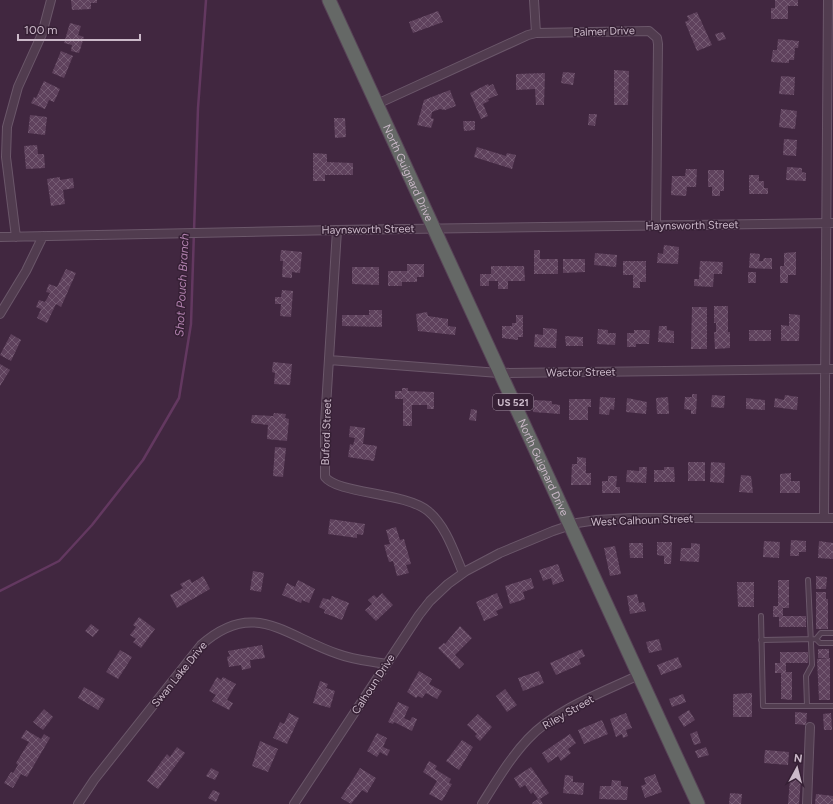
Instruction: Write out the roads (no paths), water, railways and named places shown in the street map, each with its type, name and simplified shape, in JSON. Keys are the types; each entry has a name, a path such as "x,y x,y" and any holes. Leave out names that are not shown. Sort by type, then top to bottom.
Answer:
{"highway":[{"name":"North Guignard Drive","path":"329,0 698,804"}],"street":[{"path":"16,237 6,157 7,127 18,87 42,34 51,0"},
{"path":"534,0 536,33"},
{"path":"824,518 829,369 830,223 828,0"},
{"name":"Palmer Drive","path":"377,104 520,38 536,33 649,31 657,38 656,225"},
{"name":"Haynsworth Street","path":"0,237 433,228 830,223"},
{"name":"Buford Street","path":"337,230 325,423 325,476 328,482 405,500 419,505 435,518 444,531 463,573"},
{"path":"0,314 26,271 43,236"},
{"name":"Wactor Street","path":"329,360 499,373 829,369"},
{"name":"West Calhoun Street","path":"463,573 500,553 570,526 610,519 833,518"},
{"name":"Calhoun Drive","path":"294,804 386,664 430,601 448,584 463,573"},
{"name":"Swan Lake Drive","path":"78,804 94,780 201,645 212,635 226,628 233,625 252,622 274,625 338,654 354,659 386,664"},
{"name":"Riley Street","path":"482,804 520,747 536,731 550,720 639,675"},
{"path":"808,804 810,726"}],"lane":[{"path":"807,706 806,676 812,665 808,580"},
{"path":"760,616 762,640 762,706 833,706"},
{"path":"816,639 821,633 833,633"},
{"path":"762,640 816,639 820,643 833,643"}],"waterway":[{"name":"Shot Pouch Branch","path":"0,591 59,561 92,525 143,460 179,398 191,324 198,108 206,0"}]}
